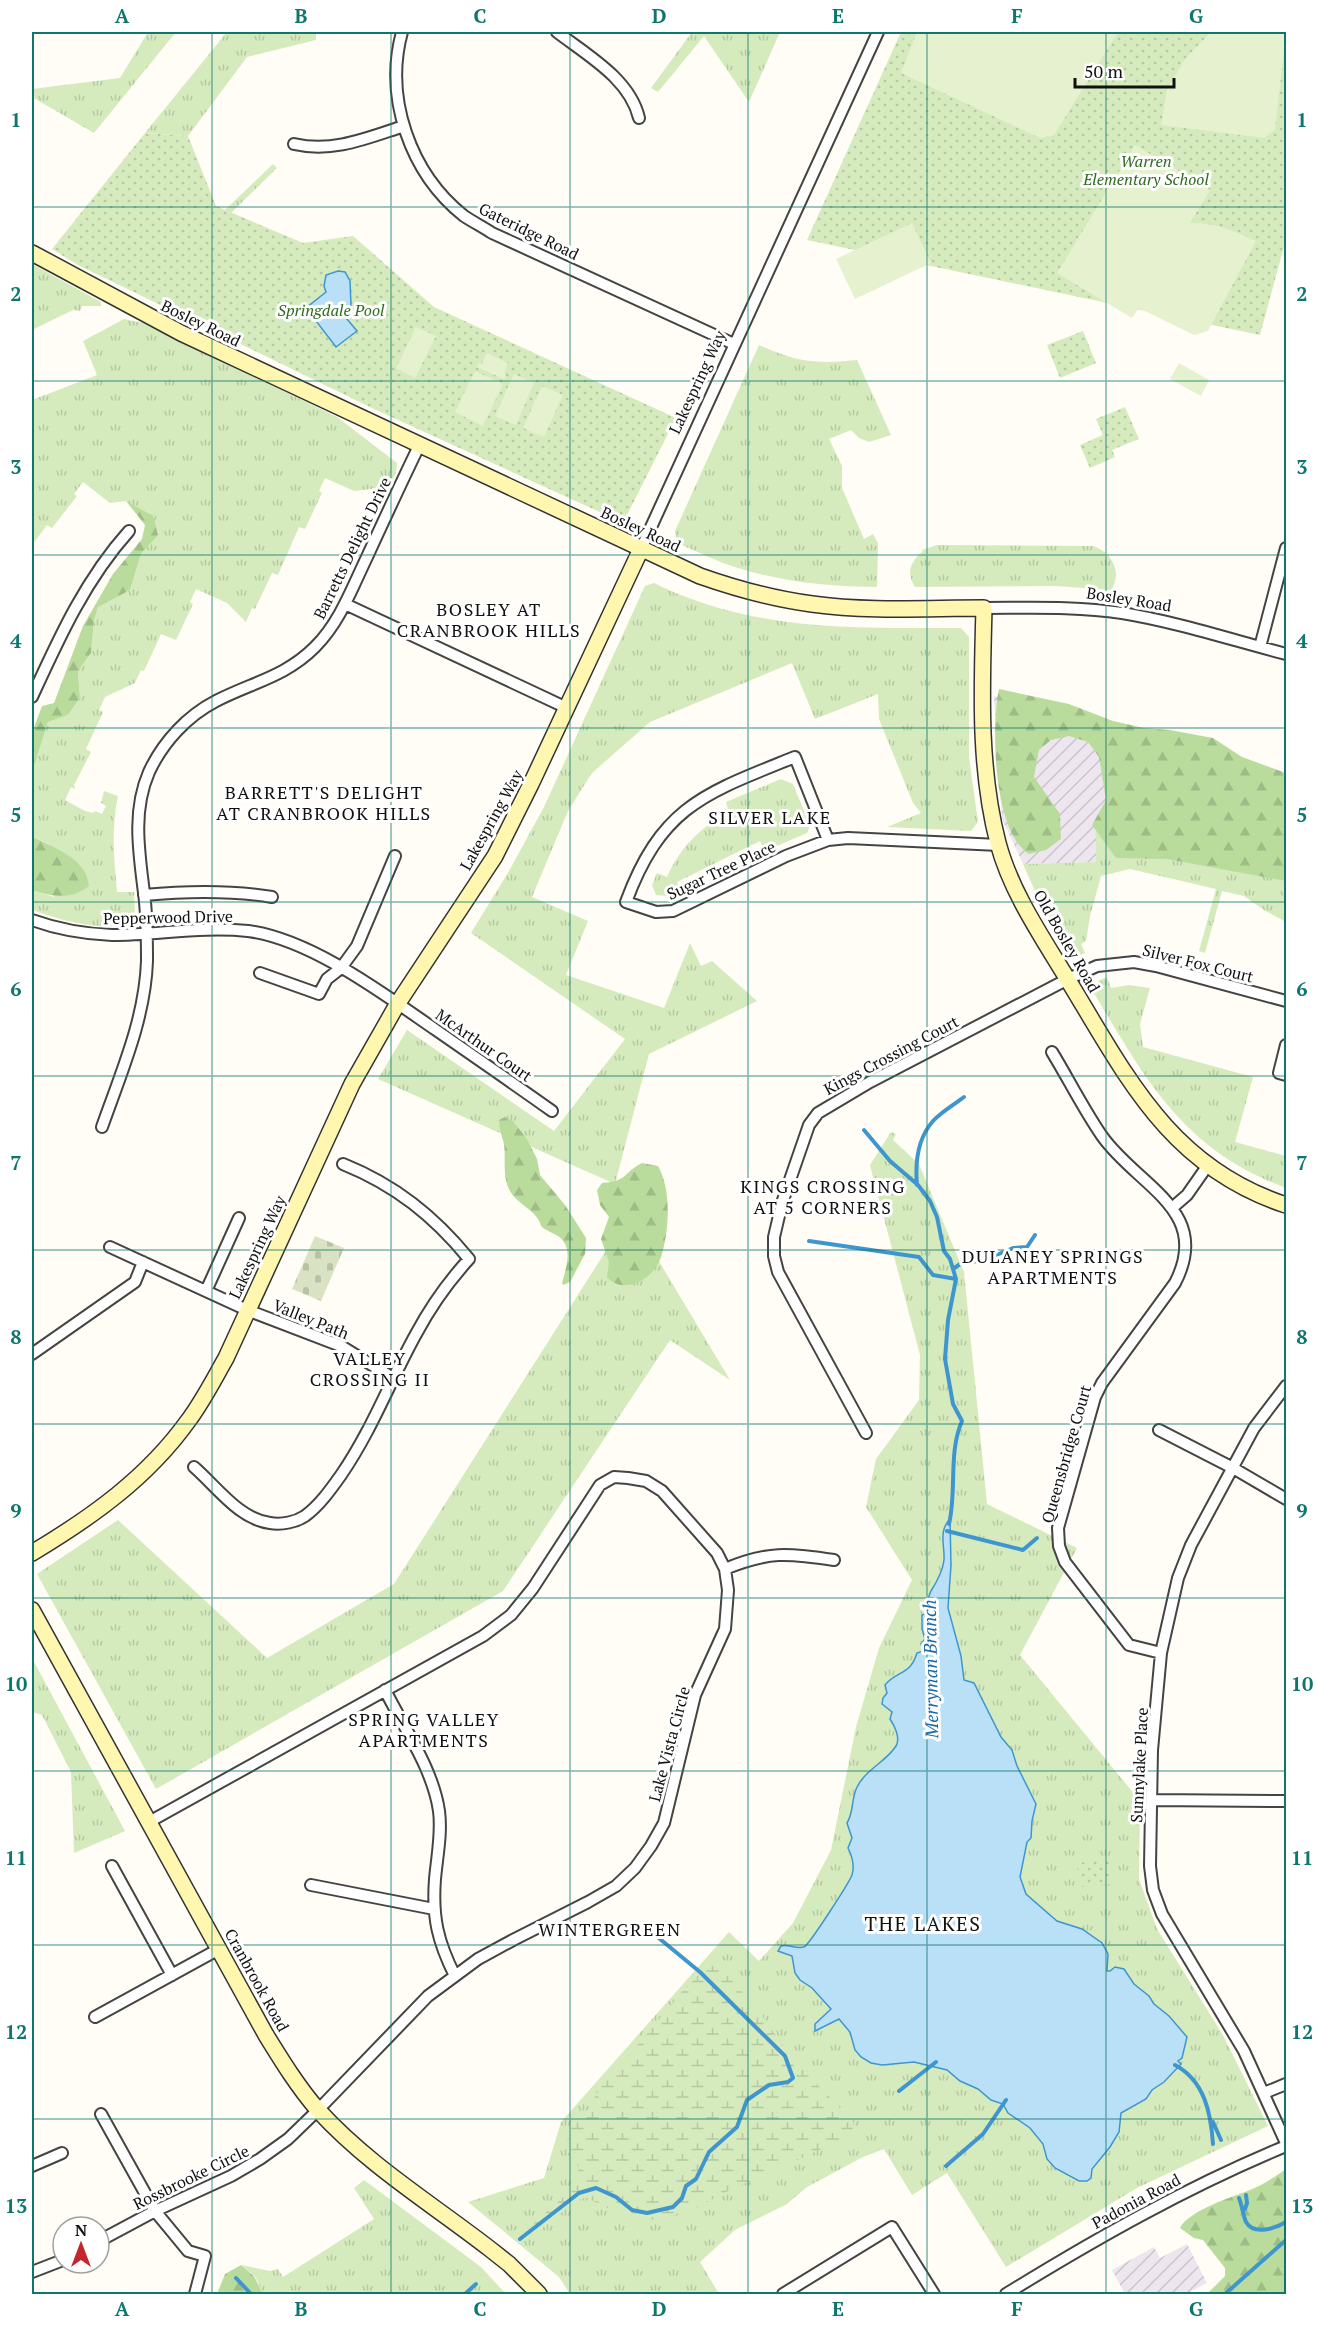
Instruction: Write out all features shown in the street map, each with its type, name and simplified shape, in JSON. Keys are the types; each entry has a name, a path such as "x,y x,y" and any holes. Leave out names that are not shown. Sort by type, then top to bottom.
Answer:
{"street":[{"name":"Gateridge Road","path":"402,32 397,62 397,91 404,126 412,150 444,197 465,216 492,233 734,344"},
{"path":"557,32 616,79 630,96 639,118"},
{"name":"Lakespring Way","path":"32,1553 105,1506 129,1487 170,1445 190,1420 226,1358 352,1084 398,1004 495,856 641,549 878,32"},
{"path":"294,144 321,148 344,145 404,126"},
{"name":"Bosley Road","path":"32,253 181,333 641,549 721,583 784,600 838,607 1057,608 1121,613 1169,623 1287,654"},
{"name":"Barretts Delight Drive","path":"102,1127 137,1027 145,981 146,932 137,824 148,774 160,751 177,730 198,712 217,701 277,676 297,662 331,629 419,446"},
{"path":"32,698 64,626 81,596 107,556 129,531"},
{"path":"1260,647 1287,548"},
{"path":"345,604 567,708"},
{"name":"Old Bosley Road","path":"984,608 984,744 987,791 999,844 1012,879 1036,927 1149,1110 1176,1139 1208,1165 1244,1187 1287,1205"},
{"name":"Sugar Tree Place","path":"828,840 795,757 721,787 693,804 673,821 642,864 626,902 656,912 673,911 786,856 828,840 848,838 999,844"},
{"path":"260,973 319,994 327,979 341,968 357,946 395,856"},
{"path":"144,895 210,890 272,897"},
{"name":"Pepperwood Drive","path":"32,920 75,932 112,935 214,930 250,932 282,940 341,968 398,1004"},
{"name":"Silver Fox Court","path":"1068,979 1097,966 1134,962 1287,1001"},
{"name":"Kings Crossing Court","path":"866,1433 778,1272 774,1256 774,1237 782,1203 808,1125 818,1113 836,1101 1068,979"},
{"name":"McArthur Court","path":"398,1004 552,1111"},
{"path":"1287,1045 1279,1073 1287,1075"},
{"name":"Queensbridge Court","path":"1052,1052 1102,1136 1117,1155 1172,1208 1181,1221 1184,1233 1185,1265 1175,1283 1102,1383 1095,1397 1058,1528 1059,1546 1065,1562 1129,1646 1161,1653"},
{"path":"194,1467 239,1509 254,1519 285,1524 303,1517 316,1506 334,1484 359,1448 432,1305 448,1282 469,1259 445,1231 419,1208 387,1185 343,1164"},
{"path":"1172,1208 1187,1195 1208,1165"},
{"path":"206,1291 239,1218"},
{"name":"Valley Path","path":"110,1247 247,1310 341,1346 393,1378"},
{"path":"32,1354 135,1282 143,1262"},
{"name":"Sunnylake Place","path":"1287,1386 1254,1428 1191,1545 1178,1578 1161,1653 1152,1750 1150,1866 1153,1890 1162,1914 1244,2051 1287,2144"},
{"path":"1159,1430 1287,1498"},
{"name":"Lake Vista Circle","path":"148,1822 483,1636 511,1615 533,1588 600,1485 614,1477 646,1481 662,1491 717,1553 725,1569 728,1609 725,1629 695,1695 664,1823 651,1846 635,1868 616,1886 513,1940 454,1976 428,1996 318,2110"},
{"path":"725,1569 750,1559 770,1555 792,1554 834,1560"},
{"name":"Cranbrook Road","path":"32,1610 279,2056 318,2110 360,2151 509,2264 539,2295"},
{"path":"385,1690 434,1789 439,1811 440,1835 434,1910 441,1947 454,1976"},
{"path":"1151,1800 1287,1801"},
{"path":"112,1866 172,1975"},
{"path":"311,1885 434,1910"},
{"path":"95,2017 219,1949"},
{"path":"1264,2093 1287,2084"},
{"name":"Rossbrooke Circle","path":"111,2235 155,2211 231,2176 260,2159 288,2139 318,2110"},
{"path":"101,2114 155,2211 188,2251 205,2256 195,2295"},
{"name":"Padonia Road","path":"1006,2295 1158,2205 1287,2144"},
{"path":"32,2166 62,2153"},
{"path":"783,2295 892,2227 934,2295"},
{"path":"32,2272 51,2265"}],"shaded area":[{"path":"994,696 1131,733 1097,862 1023,864 1002,819"},
{"path":"1187,2244 1207,2283 1186,2294 1125,2294 1112,2270 1154,2247 1160,2258"}],"green space":[{"path":"148,32 176,32 94,133 32,97 32,89 120,78"},
{"path":"227,32 316,32 316,40 247,57 188,136 145,133"},
{"path":"692,32 780,32 749,102 704,36 658,92 651,88"},
{"name":"Warren Elementary School","path":"901,32 1286,32 1286,239 1260,335 807,240"},
{"path":"917,32 1118,32 1054,135 1040,138 901,73"},
{"path":"1286,32 1275,130 1264,138 1161,125 1167,90 1185,59 1210,33"},
{"name":"Springdale Pool","path":"145,133 188,136 216,206 303,243 353,236 434,307 676,418 625,519 615,519 374,409 78,265 52,249"},
{"path":"1135,145 1210,190 1190,223 1216,226 1256,241 1208,331 1194,335 1139,308 1132,318 1057,273"},
{"path":"273,164 277,168 231,213 225,210"},
{"path":"912,223 931,263 855,299 836,259"},
{"path":"32,264 101,302 101,306 82,306 80,311 73,310 32,330"},
{"path":"124,319 143,323 337,417 397,463 396,473 385,495 371,489 354,491 325,478 319,491 322,493 305,529 299,527 278,575 272,573 255,609 252,608 246,622 227,603 196,589 190,602 193,604 176,640 161,634 144,671 141,670 135,683 105,697 99,710 103,712 86,749 91,752 74,785 75,789 71,787 65,800 85,811 102,814 106,806 101,803 104,791 118,796 114,832 117,892 134,892 135,917 126,923 100,926 70,921 32,910 32,890 54,897 49,844 32,837 32,773 48,722 68,715 80,698 78,671 91,653 98,606 130,590 141,554 158,534 126,501 110,503 83,482 74,494 77,496 52,528 47,525 32,545 32,400 97,375 83,341"},
{"path":"416,327 436,336 415,378 396,368"},
{"path":"1083,331 1096,363 1060,378 1047,345"},
{"path":"759,345 785,356 807,361 857,360 891,435 869,442 859,438 851,430 829,439 842,466 842,488 864,539 873,534 878,543 877,587 824,585 772,577 730,566 677,543 675,531"},
{"path":"487,353 508,363 504,379 477,367 478,363 482,364"},
{"path":"1179,363 1209,380 1201,396 1170,379"},
{"path":"475,371 503,384 483,426 455,412"},
{"path":"514,374 534,383 516,425 495,416"},
{"path":"542,386 563,395 544,437 523,428"},
{"path":"1125,407 1139,439 1112,450 1115,457 1090,468 1080,445 1103,435 1096,419"},
{"path":"126,501 153,516 158,535 141,554 130,590 98,607 94,621 91,653 78,671 80,698 68,715 48,722 32,773 32,733 42,706 54,703 83,626 113,574 142,539 145,525"},
{"path":"937,545 1093,546 1110,558 1116,570 1116,577 1111,590 1056,586 915,587 910,572 912,564 922,550"},
{"path":"654,583 691,599 729,611 766,619 843,627 961,628 969,637 969,757 978,822 971,831 887,827 921,813 913,803 879,719 878,694 815,719 792,663 650,722 592,773 568,811 532,897 588,921 566,975 664,1008 690,943 701,966 712,961 757,1001 649,1054 615,1184 378,1079 407,1030 554,1131 625,1039 471,933 544,807 645,586"},
{"path":"999,689 1069,704 1113,721 1213,738 1242,757 1286,773 1286,881 1167,859 1116,858 1092,825 1106,800 1099,757 1088,742 1069,736 1051,740 1039,750 1034,777 1060,814 1061,839 1046,850 1029,854 1017,842 1008,824 1002,802 995,752"},
{"path":"1286,775 1286,922 1244,896 1222,891 1205,953 1199,951 1216,889 1130,869 1101,876 1086,941 1081,944 1085,953 1081,955 1069,952 1040,902 1023,864 1096,862 1096,828"},
{"path":"781,779 793,784 810,826 807,833 765,851 760,841 677,882 681,892 668,896 656,895 652,885 657,873 667,877 672,866 692,839 729,812 726,802"},
{"path":"32,837 75,860 85,872 89,886 75,894 61,896 32,890"},
{"path":"1107,977 1111,988 1129,985 1150,988 1140,1024 1143,1047 1253,1077 1235,1142 1286,1156 1286,1188 1251,1172 1220,1154 1194,1133 1172,1110 1132,1056 1094,993 1098,981"},
{"path":"505,1117 512,1120 527,1139 537,1159 540,1175 565,1205 586,1238 585,1254 570,1282 563,1285 568,1258 566,1246 558,1236 541,1226 536,1216 514,1196 508,1186 499,1120"},
{"path":"891,1132 896,1134 893,1140 919,1164 964,1272 987,1504 1077,1548 1020,1655 1140,1801 1139,1879 1157,1929 1223,2035 1268,2126 1137,2188 1006,2267 947,2173 912,2195 884,2149 863,2157 807,2187 787,2204 735,2230 700,2262 719,2294 570,2294 559,2277 468,2202 544,2178 561,2122 729,1932 759,1961 793,1923 831,1850 856,1727 879,1648 912,1580 866,1507 876,1459 919,1400 920,1355 870,1165"},
{"path":"642,1163 658,1166 666,1187 668,1211 666,1236 661,1257 652,1272 638,1282 622,1285 607,1277 609,1262 601,1239 609,1217 600,1205 597,1190 602,1183 621,1178"},
{"path":"630,1213 730,1380 670,1340 503,1591 156,1789 37,1574 118,1520 267,1658 394,1584"},
{"path":"315,1236 344,1248 321,1301 292,1289"},
{"path":"32,1658 125,1831 74,1853 71,1772 42,1715 32,1712"},
{"path":"1109,1860 1111,1884 1079,1887 1077,1863"},
{"path":"708,1965 723,1968 757,2009 792,2058 854,2123 852,2131 835,2143 730,2190 696,2208 660,2219 648,2220 613,2211 585,2197 573,2203 531,2236 527,2232 530,2227 579,2180 578,2167 566,2148 569,2131 577,2117 590,2112 595,2096 611,2072 628,2056 679,1995"},
{"path":"1286,2169 1285,2294 1207,2294 1225,2276 1225,2268 1203,2240 1194,2238 1180,2228 1201,2210 1260,2186"},
{"path":"364,2180 481,2267 506,2294 263,2294 255,2276 241,2265 270,2271 278,2269 283,2277 374,2219 354,2188"},
{"path":"241,2265 254,2276 263,2294 217,2294 225,2274"}],"water":[{"path":"338,271 345,272 350,281 351,305 341,312 357,331 336,347 306,308 326,292 324,286 326,275"},
{"path":"950,1519 951,1565 948,1608 961,1656 964,1680 974,1683 1001,1737 1012,1750 1017,1766 1036,1804 1031,1838 1027,1842 1020,1877 1026,1894 1057,1921 1082,1929 1102,1943 1108,1954 1107,1971 1115,1967 1124,1969 1134,1984 1169,2016 1187,2037 1182,2058 1178,2061 1181,2064 1164,2082 1152,2090 1146,2099 1121,2113 1119,2132 1092,2169 1091,2178 1087,2181 1079,2181 1055,2168 1047,2159 1043,2144 1030,2128 1008,2113 1003,2104 991,2100 947,2070 914,2062 882,2065 871,2063 855,2050 850,2032 839,2019 815,2031 815,2024 831,2009 812,1988 800,1980 795,1973 792,1956 778,1951 781,1946 804,1947 807,1944 852,1875 853,1861 848,1848 852,1838 847,1823 855,1792 861,1780 896,1746 898,1739 890,1719 892,1712 882,1704 887,1693 885,1685 911,1666 917,1653 923,1651 921,1644 925,1639 922,1615 925,1614 930,1593 942,1568 943,1534"}],"waterway":[{"path":"917,1185 917,1160 924,1135 936,1118 964,1097"},
{"name":"Merryman Branch","path":"864,1130 890,1161 918,1185 930,1201 937,1217 944,1251 950,1259 956,1279 948,1320 945,1359 953,1404 962,1421 955,1446 949,1524"},
{"path":"953,1269 963,1262 982,1261 1013,1248 1027,1247 1035,1235"},
{"path":"809,1241 919,1257 933,1275 956,1279"},
{"path":"947,1531 1023,1550 1037,1538"},
{"path":"520,2239 579,2193 596,2188 616,2197 632,2210 647,2213 673,2207 682,2198 686,2186 696,2179 709,2152 737,2127 747,2100 769,2085 788,2082 793,2078 785,2056 700,1972 643,1925"},
{"path":"899,2091 936,2062"},
{"name":"Merryman Branch","path":"1175,2065 1193,2080 1205,2099 1213,2144"},
{"path":"946,2166 983,2134 1006,2100"},
{"name":"Merryman Branch","path":"1213,2122 1221,2140"},
{"name":"Merryman Branch","path":"1245,2209 1246,2195"},
{"name":"Merryman Branch","path":"1239,2198 1246,2222 1254,2229 1265,2230 1286,2222"},
{"path":"1225,2294 1286,2240"},
{"path":"236,2278 251,2294"},
{"path":"465,2294 476,2284"}],"district":[{"name":"BOSLEY AT CRANBROOK HILLS","path":"489,619"},
{"name":"BARRETT'S DELIGHT AT CRANBROOK HILLS","path":"324,802"},
{"name":"SILVER LAKE","path":"770,817"},
{"name":"KINGS CROSSING AT 5 CORNERS","path":"823,1196"},
{"name":"DULANEY SPRINGS APARTMENTS","path":"1053,1266"},
{"name":"VALLEY CROSSING II","path":"370,1368"},
{"name":"SPRING VALLEY APARTMENTS","path":"424,1729"},
{"name":"THE LAKES","path":"923,1923"},
{"name":"WINTERGREEN","path":"610,1929"}]}
